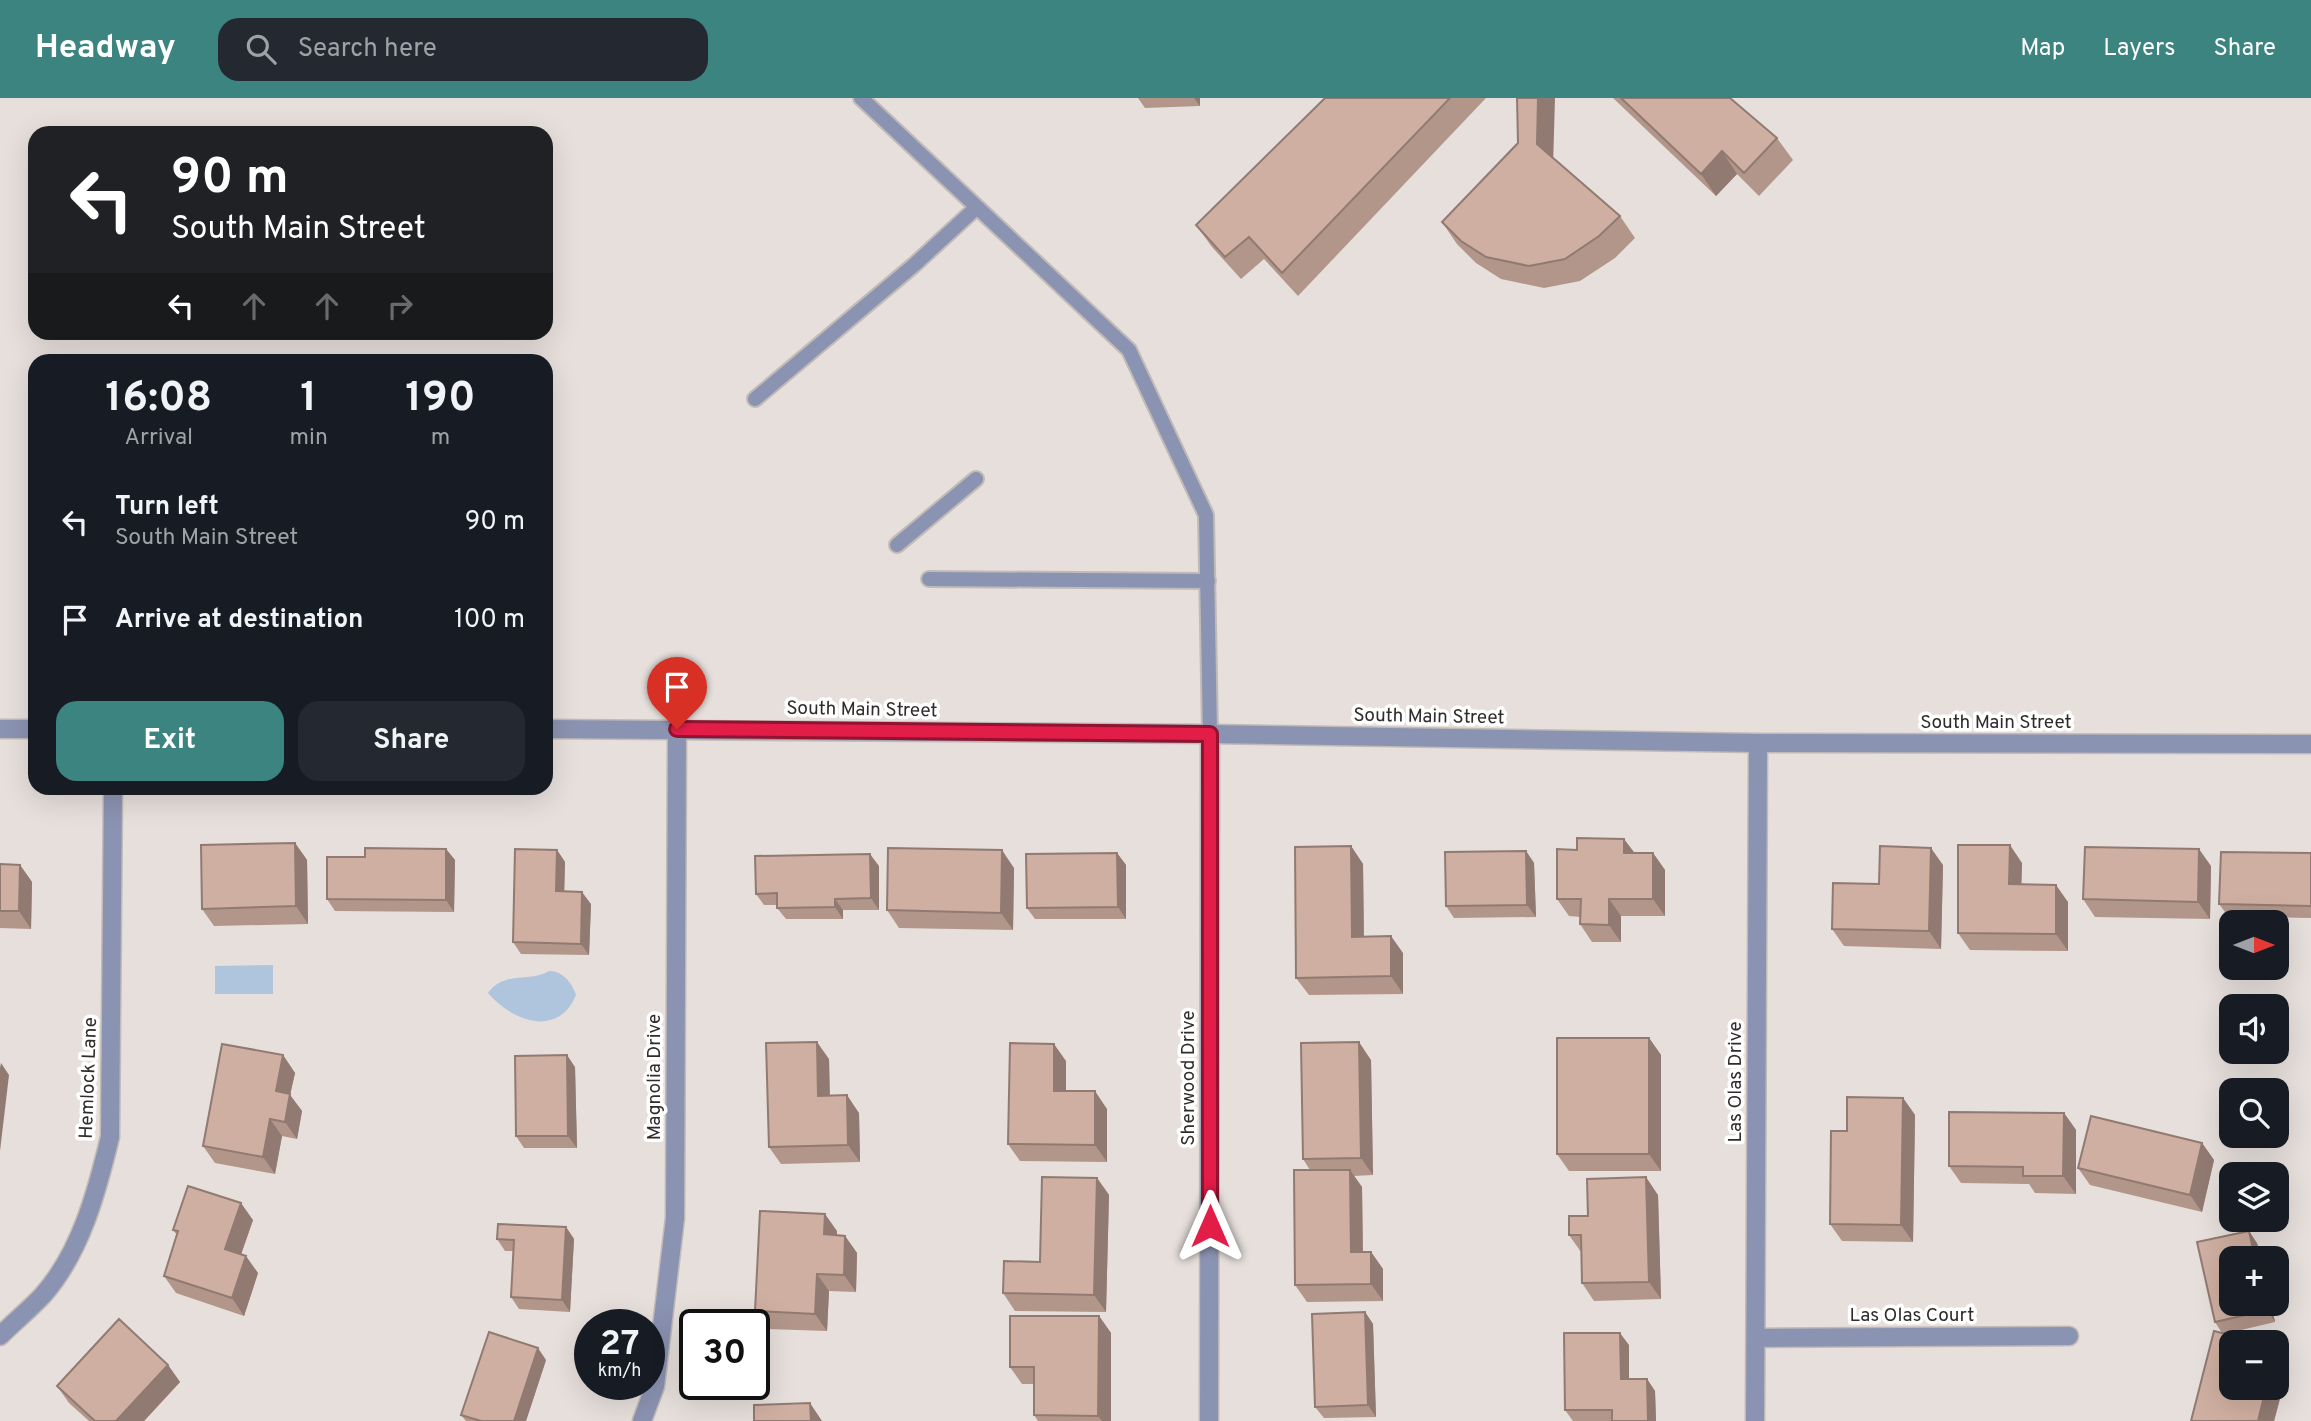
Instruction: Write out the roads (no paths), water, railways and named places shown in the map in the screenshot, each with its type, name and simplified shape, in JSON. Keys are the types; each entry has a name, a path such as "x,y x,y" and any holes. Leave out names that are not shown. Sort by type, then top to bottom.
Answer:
{"street":[{"path":"0,729 28,729"},
{"name":"South Main Street","path":"553,729 1210,734 1758,743 2311,744"},
{"name":"Magnolia Drive","path":"642,1421 654,1386 675,1218 677,729"},
{"name":"Sherwood Drive","path":"1209,1421 1210,734"},
{"name":"Las Olas Drive","path":"1755,1421 1758,743"},
{"name":"Hemlock Lane","path":"0,1336 44,1293 75,1245 98,1190 110,1137 113,795"},
{"name":"Las Olas Court","path":"1756,1338 2069,1336"}],"lane":[{"path":"861,98 1129,350 1206,515 1210,734"},
{"path":"755,399 914,265 977,207"},
{"path":"897,545 976,479"},
{"path":"929,579 1208,581"}],"water":[{"path":"273,965 273,994 215,994 215,966"},
{"path":"549,971 566,978 576,995 558,1017 547,1021 522,1018 510,1012 488,993 494,986 509,979"}]}
